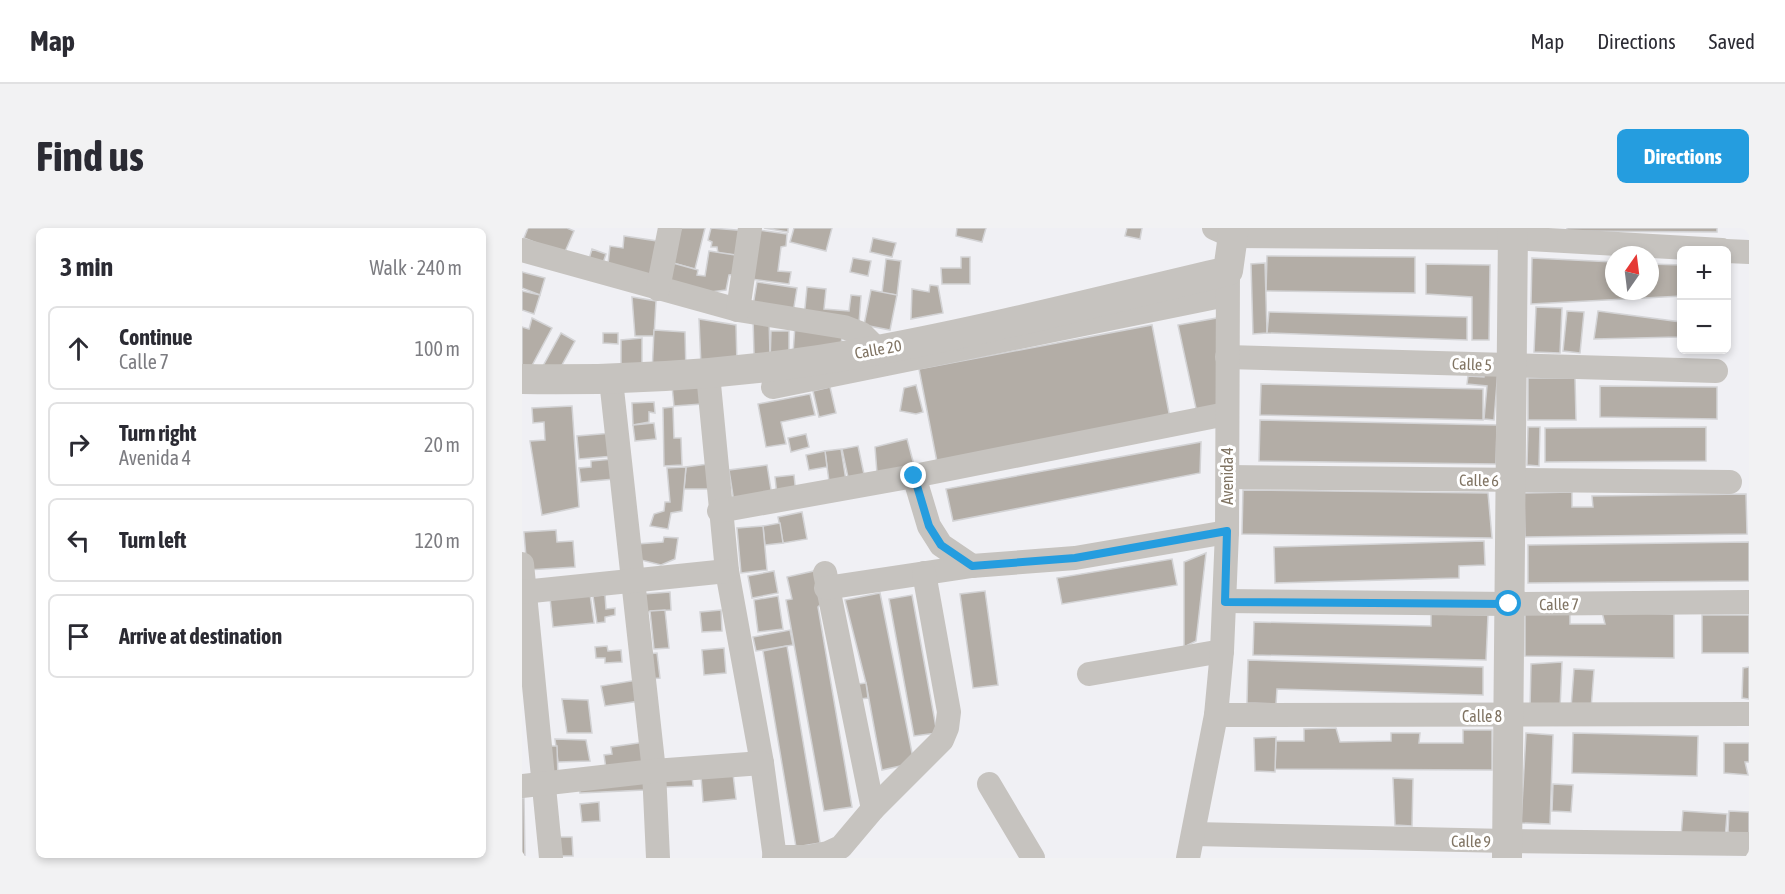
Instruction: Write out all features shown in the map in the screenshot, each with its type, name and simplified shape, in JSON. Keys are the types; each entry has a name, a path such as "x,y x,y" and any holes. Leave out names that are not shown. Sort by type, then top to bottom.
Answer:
{"street":[{"path":"658,289 669,228"},
{"path":"738,310 750,228"},
{"path":"1227,283 1227,231 1513,233 1677,246"},
{"path":"1507,850 1513,233"},
{"path":"522,250 738,310 844,327 862,334 878,350"},
{"path":"1731,251 1749,252"},
{"name":"Calle 20","path":"522,379 611,380 708,374 878,350 1227,283"},
{"name":"Calle 20","path":"773,387 1227,283"},
{"name":"Avenida 4","path":"1188,858 1216,715 1222,651 1228,477 1227,283"},
{"name":"Calle 5","path":"1227,357 1716,371"},
{"path":"708,374 719,510 727,571 762,764 775,858 809,857 828,853 841,847 873,809 942,740 947,728 949,712 924,573"},
{"path":"611,380 654,771 658,858"},
{"path":"719,510 914,476 1226,414"},
{"path":"914,476 929,526 941,545 972,566"},
{"name":"Calle 6","path":"1228,477 1730,482"},
{"path":"873,809 825,580 1075,558 1227,531"},
{"path":"522,564 534,786 551,858"},
{"path":"523,592 727,571"},
{"name":"Calle 7","path":"1225,602 1509,604 1749,602"},
{"path":"1089,674 1222,651"},
{"name":"Calle 8","path":"1216,715 1749,714"},
{"path":"534,786 654,771 762,764"},
{"path":"989,784 1033,858"},
{"name":"Calle 9","path":"1194,834 1507,850 1749,844"}],"building":[{"path":"528,228 567,228 574,231 564,254 524,238"},
{"path":"681,228 705,228 695,269 673,263"},
{"path":"711,228 749,231 742,256 718,253 717,247 711,247 712,242 708,240"},
{"path":"764,228 788,228 788,232"},
{"path":"794,228 832,228 826,251 790,242"},
{"path":"957,228 986,228 982,242 956,236"},
{"path":"1127,228 1142,228 1140,239 1125,236"},
{"path":"1567,228 1717,228 1717,232 1567,231"},
{"path":"758,230 787,234 786,246 781,247 778,271 791,272 789,284 751,279"},
{"path":"624,236 657,241 654,284 607,273 610,246 623,248"},
{"path":"873,238 896,243 892,257 870,252"},
{"path":"592,249 606,254 603,263 589,259"},
{"path":"709,251 742,256 742,274 729,275 726,290 695,294 666,286 673,263 698,270 697,275 705,276"},
{"path":"1267,256 1415,257 1415,293 1266,291"},
{"path":"961,257 970,257 970,284 942,284 941,268 961,268"},
{"path":"853,258 871,261 868,276 850,272"},
{"path":"1532,258 1605,262 1606,300 1531,304"},
{"path":"886,259 901,261 897,295 882,293"},
{"path":"1265,263 1267,333 1253,334 1251,264"},
{"path":"1426,264 1490,265 1489,340 1472,340 1472,297 1426,294"},
{"path":"1659,264 1677,265 1677,296 1659,297"},
{"path":"522,272 545,278 540,295 522,288"},
{"path":"757,282 797,288 793,313 753,306"},
{"path":"930,285 938,286 943,313 911,319 912,289 929,292"},
{"path":"807,287 826,289 824,309 849,311 851,295 861,296 859,323 804,318"},
{"path":"871,290 897,295 890,330 864,325"},
{"path":"522,291 540,295 534,314 522,310"},
{"path":"632,297 656,301 654,336 635,336"},
{"path":"1536,307 1562,308 1560,353 1534,352"},
{"path":"1567,311 1584,312 1580,353 1563,351"},
{"path":"1598,311 1677,321 1677,337 1594,339"},
{"path":"1269,312 1467,317 1467,340 1267,333"},
{"path":"532,318 552,328 528,373 522,373 522,327 529,329"},
{"path":"753,318 769,318 770,355 754,354"},
{"path":"1217,318 1221,411 1197,413 1178,325"},
{"path":"699,319 736,325 737,365 701,366"},
{"path":"795,325 842,336 841,346 793,354"},
{"path":"1152,325 1170,418 937,462 919,369"},
{"path":"654,330 685,332 686,373 652,374"},
{"path":"771,331 789,331 789,361 770,363"},
{"path":"561,333 575,341 557,374 543,366"},
{"path":"603,333 618,333 618,344 603,343"},
{"path":"642,338 642,373 621,376 621,340"},
{"path":"1485,369 1498,370 1494,420 1484,419 1487,386 1467,384 1468,376 1484,377"},
{"path":"1528,378 1575,378 1576,420 1528,420"},
{"path":"699,383 702,404 674,406 672,386"},
{"path":"1261,384 1483,389 1483,420 1260,415"},
{"path":"916,385 923,412 916,414 900,411 904,388"},
{"path":"1600,386 1717,387 1717,419 1600,417"},
{"path":"830,387 836,413 819,417 813,391"},
{"path":"810,394 815,415 781,422 786,444 766,447 758,404"},
{"path":"654,402 655,413 649,412 649,422 633,425 632,403"},
{"path":"572,406 579,507 542,515 530,441 545,440 544,422 533,423 532,408"},
{"path":"673,407 674,438 681,438 682,465 664,466 663,408"},
{"path":"1260,420 1497,425 1496,464 1259,461"},
{"path":"654,423 656,439 635,441 633,425"},
{"path":"1528,427 1540,427 1539,466 1527,465"},
{"path":"1706,427 1706,461 1545,462 1545,428"},
{"path":"612,433 614,456 579,459 577,436"},
{"path":"806,434 809,447 791,452 788,438"},
{"path":"907,439 914,465 877,473 875,447"},
{"path":"1201,442 1200,473 953,521 946,489"},
{"path":"858,446 865,479 849,482 842,449"},
{"path":"841,449 847,487 830,489 825,451"},
{"path":"825,451 827,467 809,470 806,455"},
{"path":"613,459 615,479 581,482 579,468 591,467 591,461"},
{"path":"708,464 712,489 684,489 686,467"},
{"path":"767,465 772,496 734,502 729,470"},
{"path":"686,467 682,511 671,513 668,529 650,526 654,514 664,511 665,502 670,502 667,468"},
{"path":"794,475 796,494 777,496 775,477"},
{"path":"1243,490 1488,493 1492,538 1242,534"},
{"path":"1572,492 1572,507 1593,507 1592,496 1746,494 1747,534 1525,537 1524,493"},
{"path":"802,512 807,539 783,543 778,517"},
{"path":"780,523 783,543 765,545 763,526"},
{"path":"763,526 767,570 741,573 737,528"},
{"path":"556,530 557,542 573,541 575,567 527,570 524,532"},
{"path":"664,537 678,538 675,559 661,565 637,559 637,544 663,542"},
{"path":"1484,541 1485,565 1459,566 1459,578 1275,583 1274,547"},
{"path":"1749,542 1749,581 1528,583 1528,545"},
{"path":"1206,553 1196,641 1184,647 1184,562"},
{"path":"1172,559 1177,585 1062,604 1057,578"},
{"path":"774,571 778,593 752,598 748,576"},
{"path":"814,571 823,602 818,607 852,807 824,811 786,600 792,599 787,577"},
{"path":"985,591 998,685 973,688 960,594"},
{"path":"670,592 671,610 644,612 643,594"},
{"path":"880,593 914,763 882,770 866,683 845,600"},
{"path":"590,594 594,623 553,627 550,598"},
{"path":"605,595 606,609 615,608 615,615 605,617 605,622 597,623 593,596"},
{"path":"912,595 937,733 914,736 889,599"},
{"path":"778,596 783,629 758,632 754,600"},
{"path":"665,610 669,648 654,649 650,611"},
{"path":"721,610 722,631 702,632 700,612"},
{"path":"1602,612 1674,614 1674,658 1525,656 1525,613 1570,613 1570,624 1605,624"},
{"path":"1431,614 1488,615 1486,660 1253,655 1254,622 1431,626"},
{"path":"1702,615 1749,615 1749,653 1702,653"},
{"path":"790,630 793,645 756,651 753,637"},
{"path":"607,646 608,651 621,650 622,662 605,663 605,658 596,658 595,647"},
{"path":"787,646 820,843 796,847 763,651"},
{"path":"724,648 726,673 704,675 702,650"},
{"path":"657,653 660,678 650,679 647,654"},
{"path":"1248,660 1483,667 1483,695 1277,689 1276,704 1247,703"},
{"path":"1562,662 1560,709 1530,709 1531,664"},
{"path":"1749,667 1749,699 1742,698 1743,668"},
{"path":"1574,669 1594,670 1591,709 1571,708"},
{"path":"637,680 640,701 605,706 601,686"},
{"path":"866,683 868,698 860,699 858,684"},
{"path":"562,699 588,700 592,733 567,733"},
{"path":"1336,728 1340,742 1391,741 1391,733 1420,733 1419,743 1463,743 1463,730 1492,730 1492,770 1275,769 1276,741 1304,741 1304,729"},
{"path":"1526,733 1553,735 1550,824 1521,823"},
{"path":"1573,733 1698,736 1697,776 1572,773"},
{"path":"1276,737 1275,772 1255,771 1254,738"},
{"path":"555,739 586,740 590,761 558,762"},
{"path":"645,742 649,768 606,769 604,755 612,754 611,747"},
{"path":"1724,743 1749,743 1749,762 1745,762 1748,775 1724,773"},
{"path":"550,746 557,746 558,777 551,777"},
{"path":"733,774 736,799 703,802 701,776"},
{"path":"692,776 693,786 666,787 657,778"},
{"path":"1393,778 1413,779 1412,826 1395,825"},
{"path":"644,780 645,790 580,793 579,783"},
{"path":"1553,784 1573,785 1571,812 1552,811"},
{"path":"522,798 524,798 525,858 522,858"},
{"path":"599,802 600,821 582,822 580,804"},
{"path":"1683,811 1727,814 1725,840 1681,837"},
{"path":"1729,811 1749,812 1749,841 1728,832"},
{"path":"556,837 572,837 573,856 557,856"}],"route":[{"path":"914,476 929,526 941,545 972,566 1075,558 1227,531 1225,602 1509,604"}]}
